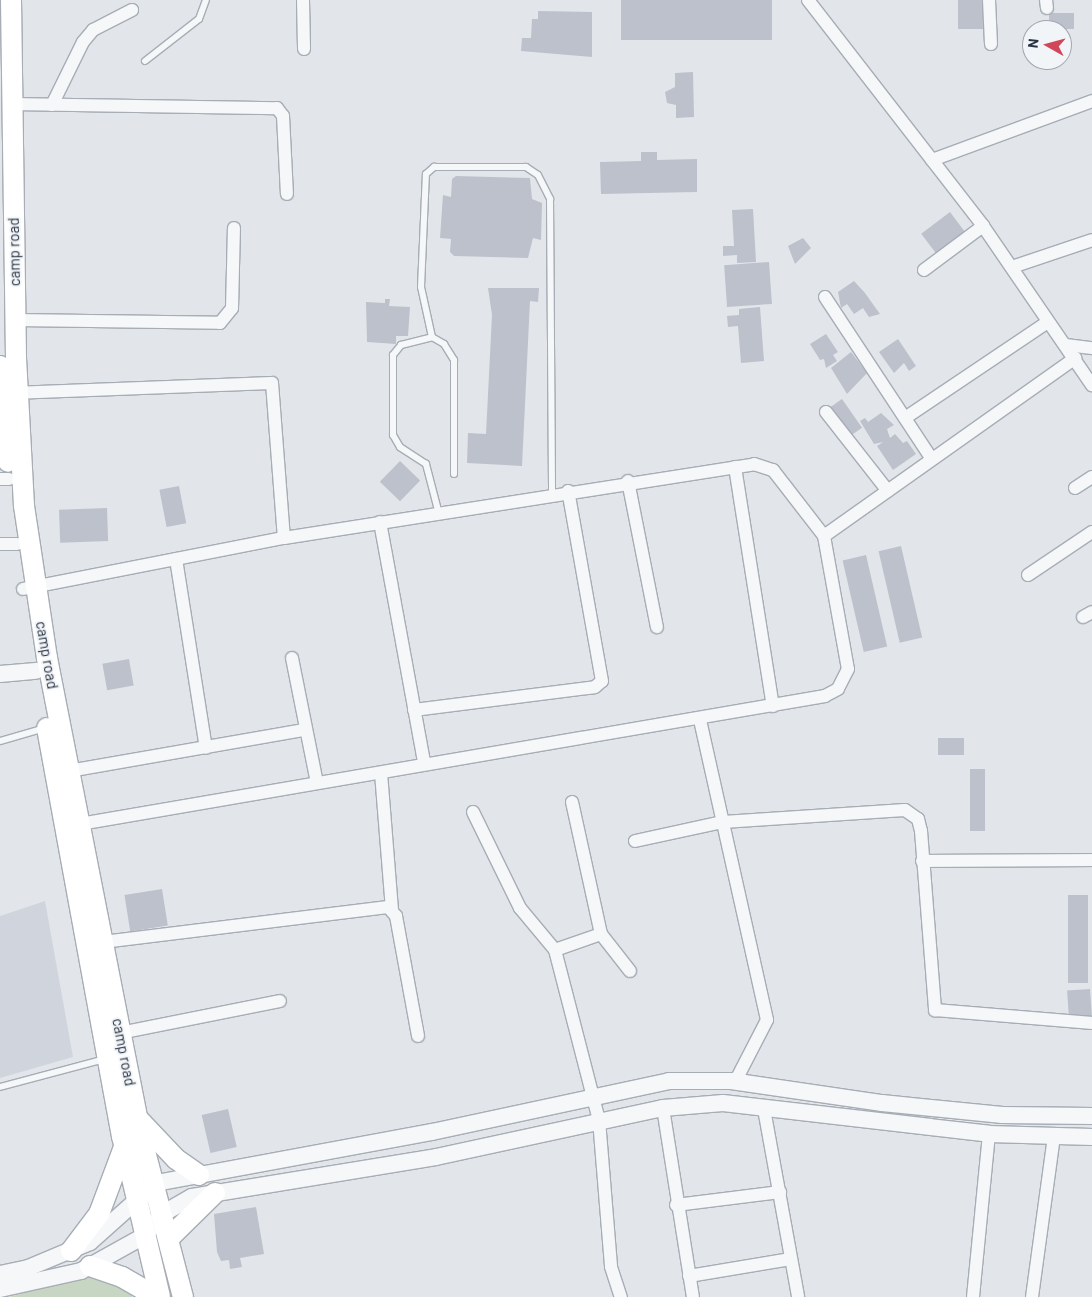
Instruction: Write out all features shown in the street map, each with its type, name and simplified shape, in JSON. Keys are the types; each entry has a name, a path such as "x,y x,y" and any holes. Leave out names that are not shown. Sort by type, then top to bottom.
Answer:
{"main road":[{"name":"camp road","path":"11,0 6,60 11,104 16,320 5,479 9,544 30,587 80,824 138,1119 164,1213 184,1297"},
{"name":"camp road","path":"0,366 10,393 24,506 36,671 124,1147 138,1201 158,1297"},
{"path":"138,1119 166,1149 199,1175"},
{"path":"71,1251 101,1209 124,1147"},
{"path":"170,1237 215,1193"},
{"path":"90,1266 130,1281 158,1297"}],"street":[{"path":"303,0 304,48"},
{"path":"808,0 983,226 1092,384"},
{"path":"989,0 991,44"},
{"path":"52,104 88,36 132,10"},
{"path":"932,160 1092,101"},
{"path":"11,104 277,108 283,116 287,194"},
{"path":"924,270 983,226"},
{"path":"16,320 220,323 232,308 234,228"},
{"path":"1012,267 1092,240"},
{"path":"825,297 932,459"},
{"path":"905,418 1048,322"},
{"path":"1066,345 1092,348"},
{"path":"824,536 1075,358"},
{"path":"10,393 272,383 284,538"},
{"path":"826,412 888,491"},
{"path":"30,587 284,538 439,514 628,481 762,464 773,470 824,536 848,669 838,688 825,696 700,720 424,762 381,773 80,824"},
{"path":"735,467 773,706"},
{"path":"1075,488 1092,477"},
{"path":"628,481 657,627"},
{"path":"414,710 595,687 602,680 568,491"},
{"path":"380,522 424,762"},
{"path":"1028,575 1092,532"},
{"path":"176,559 206,748"},
{"path":"292,658 317,783"},
{"path":"0,674 36,671"},
{"path":"700,720 767,1020 736,1082"},
{"path":"69,771 305,730"},
{"path":"381,773 392,910 418,1036"},
{"path":"572,802 601,934 630,971"},
{"path":"635,842 723,822 905,810 918,819 935,1010 1092,1023"},
{"path":"473,812 520,908 555,950 599,1120 611,1267 621,1297"},
{"path":"922,862 1092,860"},
{"path":"103,942 383,905 392,910"},
{"path":"555,950 601,934"},
{"path":"120,1033 280,1001"},
{"path":"0,1274 71,1251 90,1242 156,1183 432,1132 669,1081 736,1082 882,1103 1002,1115 1092,1116"},
{"path":"0,1289 90,1266 144,1236 164,1213 192,1197 436,1157 599,1120 663,1108 723,1103 989,1134 1092,1138"},
{"path":"663,1108 676,1205 693,1297"},
{"path":"764,1109 798,1297"},
{"path":"973,1297 989,1134"},
{"path":"1032,1297 1054,1137"},
{"path":"676,1205 780,1192"},
{"path":"689,1276 791,1258"}],"lane":[{"path":"145,61 199,19 206,0"},
{"path":"432,337 421,287 426,174 434,167 526,167 538,175 550,199 552,494"},
{"path":"439,514 426,464 400,447 393,435 393,356 401,346 432,337 444,344 454,360 454,474"},
{"path":"0,741 47,728"},
{"path":"0,1087 108,1058"}],"shaded area":[{"path":"45,901 73,1057 0,1078 0,916"}],"green space":[{"path":"124,1266 132,1297 9,1297"}],"building":[{"path":"621,0 772,0 772,40 621,40"},
{"path":"958,0 985,0 985,29 958,29"},
{"path":"538,11 592,12 592,57 521,51 522,38 531,38 532,19 538,19"},
{"path":"1049,13 1074,13 1074,29 1072,29 1072,20 1049,20"},
{"path":"693,72 694,117 676,118 676,105 667,103 665,92 675,87 675,73"},
{"path":"641,152 657,152 657,160 697,159 697,192 601,194 600,162 641,161"},
{"path":"456,176 530,178 532,199 542,203 541,240 533,238 528,258 454,256 450,252 451,239 440,238 443,195 451,197 452,179"},
{"path":"753,209 756,262 737,263 737,255 723,256 723,246 734,246 732,210"},
{"path":"950,212 965,232 936,254 921,234"},
{"path":"803,238 811,248 795,264 788,246"},
{"path":"769,262 772,304 727,307 724,265"},
{"path":"854,281 880,314 869,317 863,308 854,314 847,304 841,308 838,292"},
{"path":"488,288 539,288 538,302 530,301 522,466 467,463 468,433 486,434 492,315"},
{"path":"385,299 390,299 389,306 410,307 408,336 396,336 396,344 367,342 366,302 385,303"},
{"path":"760,307 764,361 741,363 738,326 728,327 727,316 739,315 739,309"},
{"path":"826,334 838,352 833,355 837,361 826,368 824,359 820,360 810,344"},
{"path":"898,339 916,366 909,371 904,363 894,373 879,352"},
{"path":"851,352 867,373 847,394 831,368"},
{"path":"842,399 862,428 848,437 828,409"},
{"path":"881,413 894,425 887,429 890,438 895,434 903,443 907,441 916,454 893,470 877,446 883,442 874,444 860,421 865,418 868,422"},
{"path":"400,461 420,480 400,501 380,482"},
{"path":"179,486 186,523 167,527 159,490"},
{"path":"107,508 108,541 60,543 59,510"},
{"path":"901,546 922,638 900,643 879,551"},
{"path":"866,555 887,647 864,652 843,560"},
{"path":"129,659 134,686 107,690 102,664"},
{"path":"938,738 964,738 964,755 938,755"},
{"path":"970,769 985,769 985,831 970,831"},
{"path":"162,889 168,926 130,931 124,895"},
{"path":"1068,895 1088,895 1088,983 1068,983"},
{"path":"1090,989 1092,1017 1069,1019 1067,991"},
{"path":"228,1109 237,1147 210,1153 202,1115"},
{"path":"256,1207 264,1254 240,1258 242,1267 230,1269 229,1260 221,1261 217,1252 214,1214"}]}
